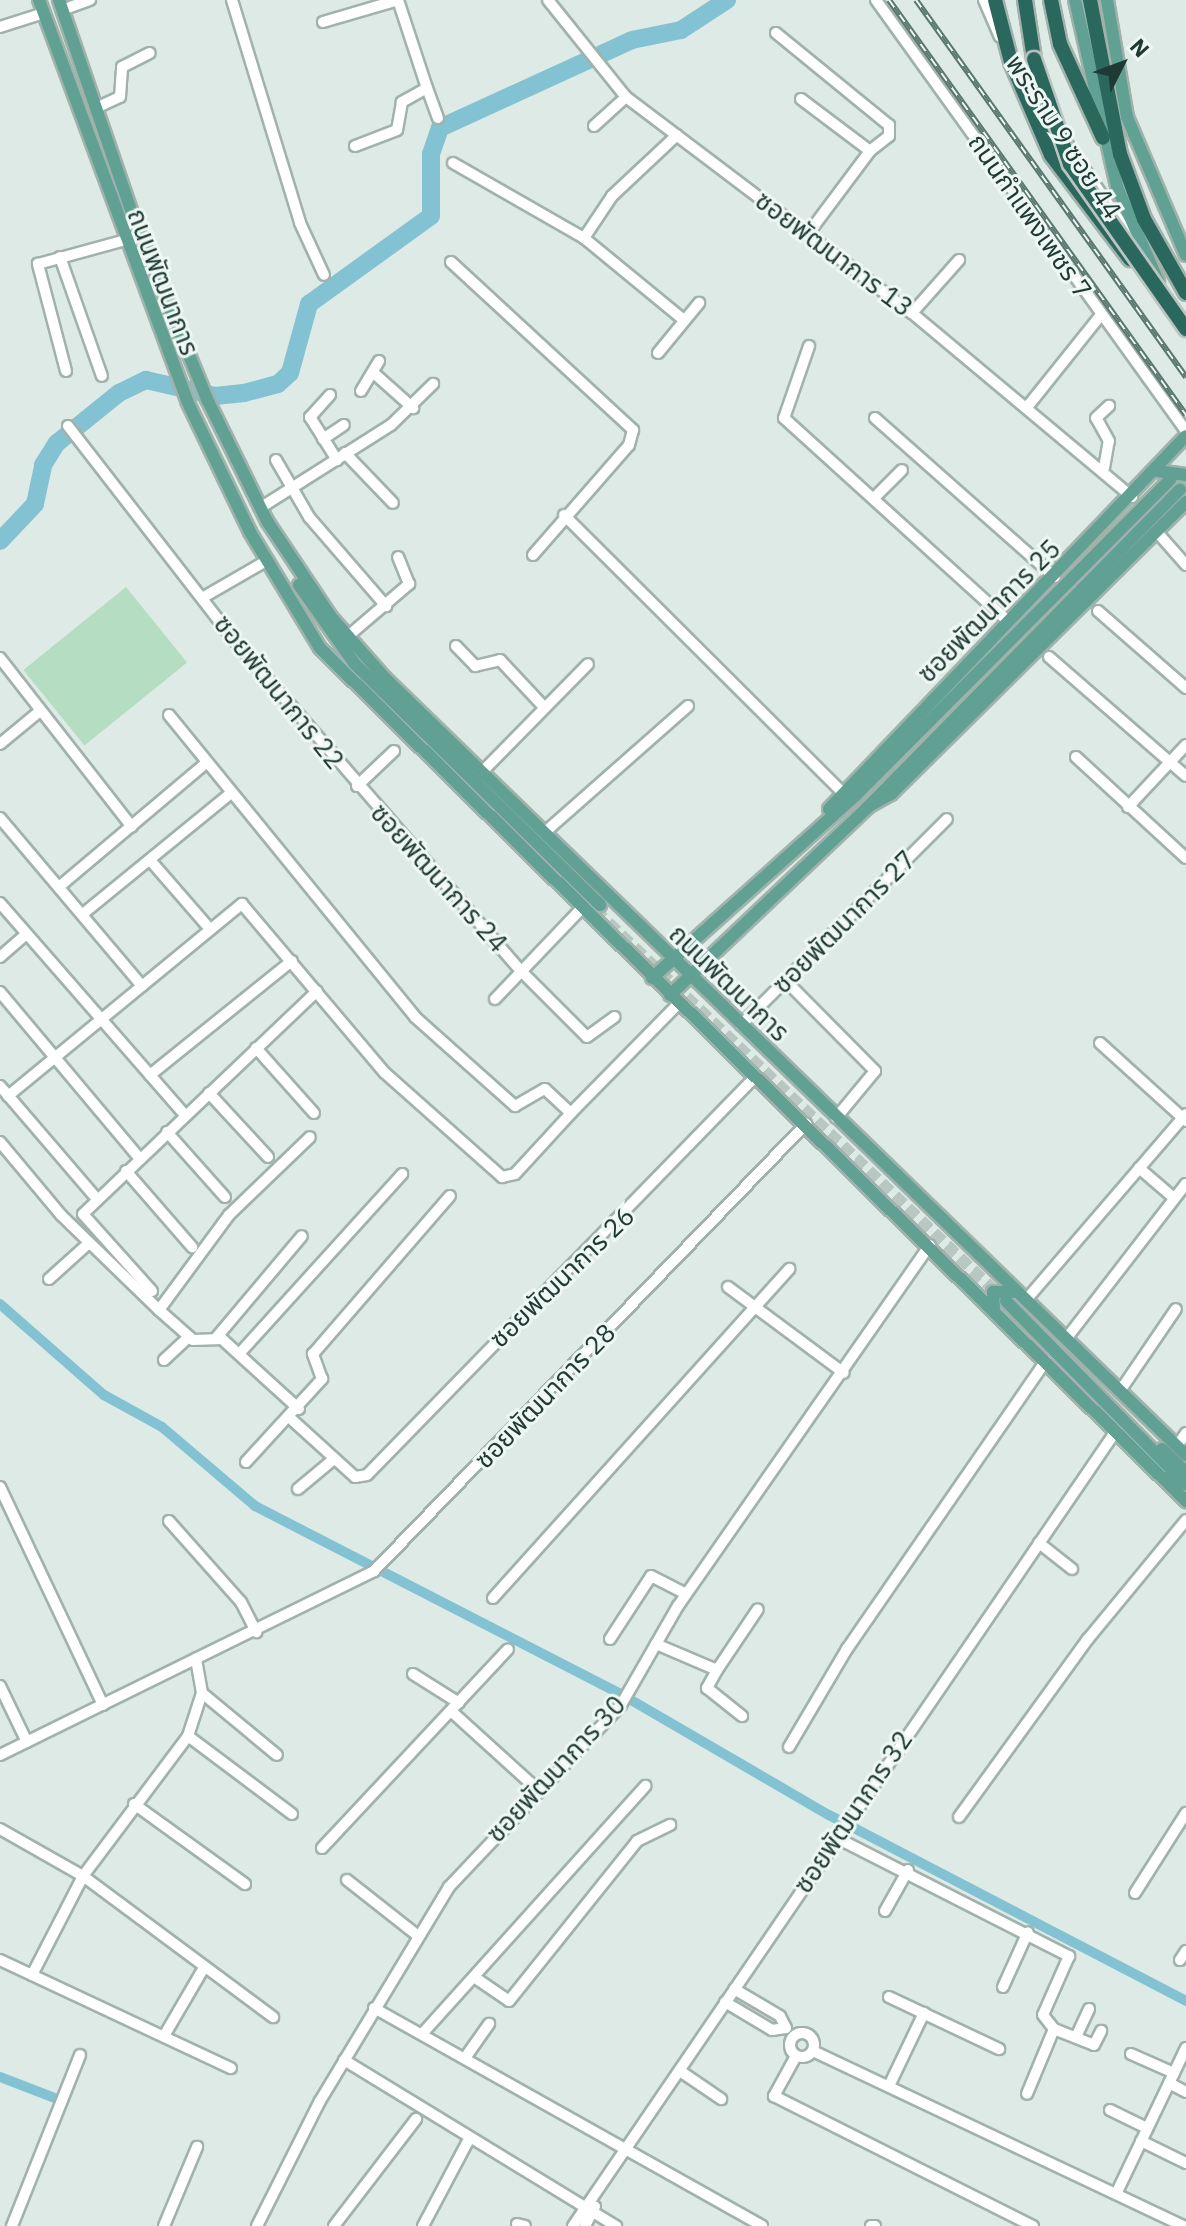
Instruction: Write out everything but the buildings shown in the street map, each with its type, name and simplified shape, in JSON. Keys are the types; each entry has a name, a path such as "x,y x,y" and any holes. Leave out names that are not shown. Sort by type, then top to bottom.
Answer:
{"highway":[{"path":"995,0 1011,62 1068,182 1167,299"},
{"path":"1025,0 1034,59 1070,164 1186,331"},
{"path":"1051,0 1060,44 1103,138"},
{"path":"1090,0 1120,154 1144,219 1186,293"}],"main road":[{"path":"1075,0 1103,138 1152,269 1186,331"},
{"path":"1107,0 1127,117 1186,255"},
{"name":"ถนนพัฒนาการ","path":"60,5 207,399 309,603 355,664 594,907"},
{"name":"ถนนพัฒนาการ","path":"42,6 122,241 187,401 268,565 349,671 594,907 673,958 836,1118 1186,1484"},
{"name":"ซอยพัฒนาการ 25","path":"824,816 841,791 1055,577 1157,471 1186,434"},
{"path":"1157,471 1186,475"},
{"name":"ซอยพัฒนาการ 25","path":"868,807 891,794 1157,532 1181,495"},
{"name":"ซอยพัฒนาการ 25","path":"673,1000 690,975 868,807 1181,495"},
{"name":"ซอยพัฒนาการ 25","path":"652,978 824,816 910,743 1181,495"},
{"name":"ถนนพัฒนาการ","path":"267,521 347,637 544,833 594,907 639,964 673,1000 930,1245 1066,1339 1182,1450"},
{"path":"738,897 754,914"},
{"path":"639,964 673,1000"},
{"name":"ถนนพัฒนาการ","path":"1011,1299 1046,1361 1186,1501"},
{"name":"ถนนพัฒนาการ","path":"1011,1299 1186,1472"}],"street":[{"path":"60,5 90,0"},
{"path":"232,0 300,223 324,275"},
{"path":"323,22 398,0 438,118"},
{"name":"ซอยพัฒนาการ 13","path":"548,0 593,62 626,97 912,313 1104,468 1132,497"},
{"name":"ถนนกำแพงเพชร 7","path":"876,0 1186,434"},
{"name":"พระราม 9 ซอย 44","path":"984,0 1011,62 1152,269"},
{"path":"0,27 42,6"},
{"path":"776,33 889,125 889,136 870,151 808,234"},
{"path":"96,108 120,97 122,67 150,53"},
{"path":"355,146 397,130 402,102 427,88"},
{"path":"594,126 626,97"},
{"path":"801,99 870,151"},
{"path":"584,238 612,196 677,135"},
{"path":"453,163 584,238 684,320"},
{"path":"66,371 37,269 60,257 122,241"},
{"path":"60,257 102,376"},
{"path":"912,313 959,260"},
{"path":"451,262 630,425 629,445 564,515 533,555"},
{"path":"658,353 699,303"},
{"path":"1028,406 1101,315"},
{"path":"809,346 781,414 1009,622"},
{"path":"361,391 376,375 379,361"},
{"path":"376,375 413,408"},
{"path":"260,508 413,408 433,384"},
{"path":"330,395 310,417 323,439 393,503"},
{"path":"1104,468 1109,441 1096,418 1109,406"},
{"path":"875,418 1055,577"},
{"path":"323,439 344,425"},
{"name":"ซอยพัฒนาการ 22","path":"69,427 202,598 357,786"},
{"path":"276,460 291,489 386,606"},
{"path":"875,497 902,470"},
{"path":"564,515 841,791"},
{"path":"1157,532 1186,565"},
{"path":"347,637 386,606 412,579 398,557"},
{"name":"ซอยพัฒนาการ 22","path":"202,598 268,565"},
{"path":"1098,611 1186,688"},
{"path":"456,646 475,666 500,660 544,707"},
{"path":"1049,657 1186,776"},
{"path":"0,658 132,827"},
{"path":"482,772 588,664"},
{"path":"544,833 688,706"},
{"path":"0,744 40,711"},
{"path":"169,715 230,794 415,1017 480,1079 515,1106 548,1090 571,1113"},
{"path":"1128,807 1186,745"},
{"path":"357,786 394,751"},
{"path":"1076,757 1186,858"},
{"path":"60,886 206,763"},
{"name":"ซอยพัฒนาการ 24","path":"357,786 521,971 587,1037 615,1017"},
{"path":"84,913 230,794"},
{"path":"0,818 84,913 142,986"},
{"name":"ซอยพัฒนาการ 27","path":"741,1025 947,819"},
{"path":"150,860 210,929"},
{"path":"0,903 185,1115"},
{"path":"95,1197 4,1091 56,1057 244,904 385,1073 502,1177 515,1174 673,1000"},
{"name":"ซอยพัฒนาการ 24","path":"495,999 521,971 594,907"},
{"path":"0,957 26,934"},
{"path":"150,1075 292,961"},
{"path":"785,980 875,1071 836,1118"},
{"path":"152,1291 83,1220 95,1197 140,1159 317,991"},
{"path":"0,992 140,1159"},
{"path":"1011,1299 1185,1117 1100,1043"},
{"path":"256,1048 314,1113"},
{"name":"ซอยพัฒนาการ 26","path":"334,1459 355,1477 367,1475 755,1077"},
{"path":"209,1093 268,1157"},
{"name":"ซอยพัฒนาการ 28","path":"0,1755 256,1632 374,1571 806,1124"},
{"path":"167,1132 225,1197"},
{"path":"159,1310 229,1215 310,1137"},
{"path":"0,1142 89,1243 189,1337 216,1338 239,1354 299,1409"},
{"path":"1139,1168 1174,1198"},
{"path":"126,1171 192,1247"},
{"path":"239,1354 402,1174"},
{"path":"1066,1339 1186,1184"},
{"path":"246,1462 299,1409 322,1379 313,1354 450,1196"},
{"path":"216,1338 302,1236"},
{"path":"49,1279 89,1243"},
{"name":"ซอยพัฒนาการ 30","path":"257,2226 344,2060 417,1935 481,1848 621,1705 686,1594 844,1373 930,1245"},
{"path":"493,1598 789,1269"},
{"path":"728,1287 844,1373"},
{"path":"1120,1391 1176,1309"},
{"path":"164,1360 189,1337"},
{"path":"789,1747 847,1649 1046,1361"},
{"path":"290,1418 334,1459 298,1489"},
{"name":"ซอยพัฒนาการ 32","path":"585,2226 597,2197 837,1834 1116,1431"},
{"path":"1182,1450 1186,1433"},
{"path":"1,1493 103,1705"},
{"path":"959,1817 1088,1639 1186,1520"},
{"path":"169,1521 241,1602 256,1632"},
{"path":"1039,1543 1072,1569"},
{"path":"610,1639 651,1576 686,1594"},
{"path":"742,1716 708,1691 717,1670 758,1609"},
{"path":"656,1644 717,1670"},
{"path":"322,1848 508,1649"},
{"path":"32,1975 83,1876 188,1736 202,1693 196,1659"},
{"path":"413,1674 459,1703"},
{"path":"0,1686 27,1742"},
{"path":"202,1693 277,1755"},
{"path":"451,1711 538,1790"},
{"path":"188,1736 292,1814"},
{"path":"422,2034 645,1786"},
{"path":"134,1804 245,1884"},
{"path":"1135,1893 1186,1813"},
{"path":"474,1977 509,2001 637,1841 670,1825"},
{"path":"0,1829 83,1876 183,1949 202,1971 273,2017"},
{"path":"837,1834 1069,1956 1043,2015 1054,2029 1094,2045 1101,2031"},
{"path":"885,1911 908,1870"},
{"path":"347,1880 417,1935"},
{"path":"1003,1987 1028,1932"},
{"path":"0,1960 231,2068"},
{"path":"164,2036 202,1971"},
{"path":"734,1989 780,2016 795,2036 809,2036 813,2051"},
{"path":"889,1997 999,2049"},
{"path":"725,2002 772,2030 786,2028"},
{"path":"374,2008 762,2226"},
{"path":"1076,2037 1089,2009"},
{"path":"889,2086 924,2013"},
{"path":"465,2058 489,2024"},
{"path":"1027,2094 1054,2029"},
{"path":"795,2036 796,2056 774,2096 1033,2226"},
{"path":"1116,2194 1186,2048"},
{"path":"796,2056 813,2051 1183,2226"},
{"path":"1131,2054 1171,2078 1186,2092"},
{"path":"12,2226 80,2055"},
{"path":"344,2060 468,2141 616,2226"},
{"path":"680,2071 721,2099"},
{"path":"1110,2110 1147,2128"},
{"path":"334,2226 416,2119"},
{"path":"423,2226 468,2141"},
{"path":"1141,2141 1186,2163"},
{"path":"164,2226 197,2147"},
{"name":"ซอยพัฒนาการ 32","path":"573,2226 590,2210"}],"green space":[{"path":"126,587 187,662 84,745 23,670"}],"waterway":[{"path":"0,541 35,504 43,465 57,443 119,393 146,380 215,396 244,393 278,384 290,373 309,304 431,216 431,154 440,128 632,40 681,30 727,0"},
{"path":"0,1304 104,1395 162,1427 255,1506 619,1693 829,1815 1186,2001"},
{"path":"0,2077 57,2099"}],"tunnel":[{"path":"595,910 1000,1296"}],"railway":[{"path":"889,0 1186,415"},
{"path":"916,0 1186,377"}]}
